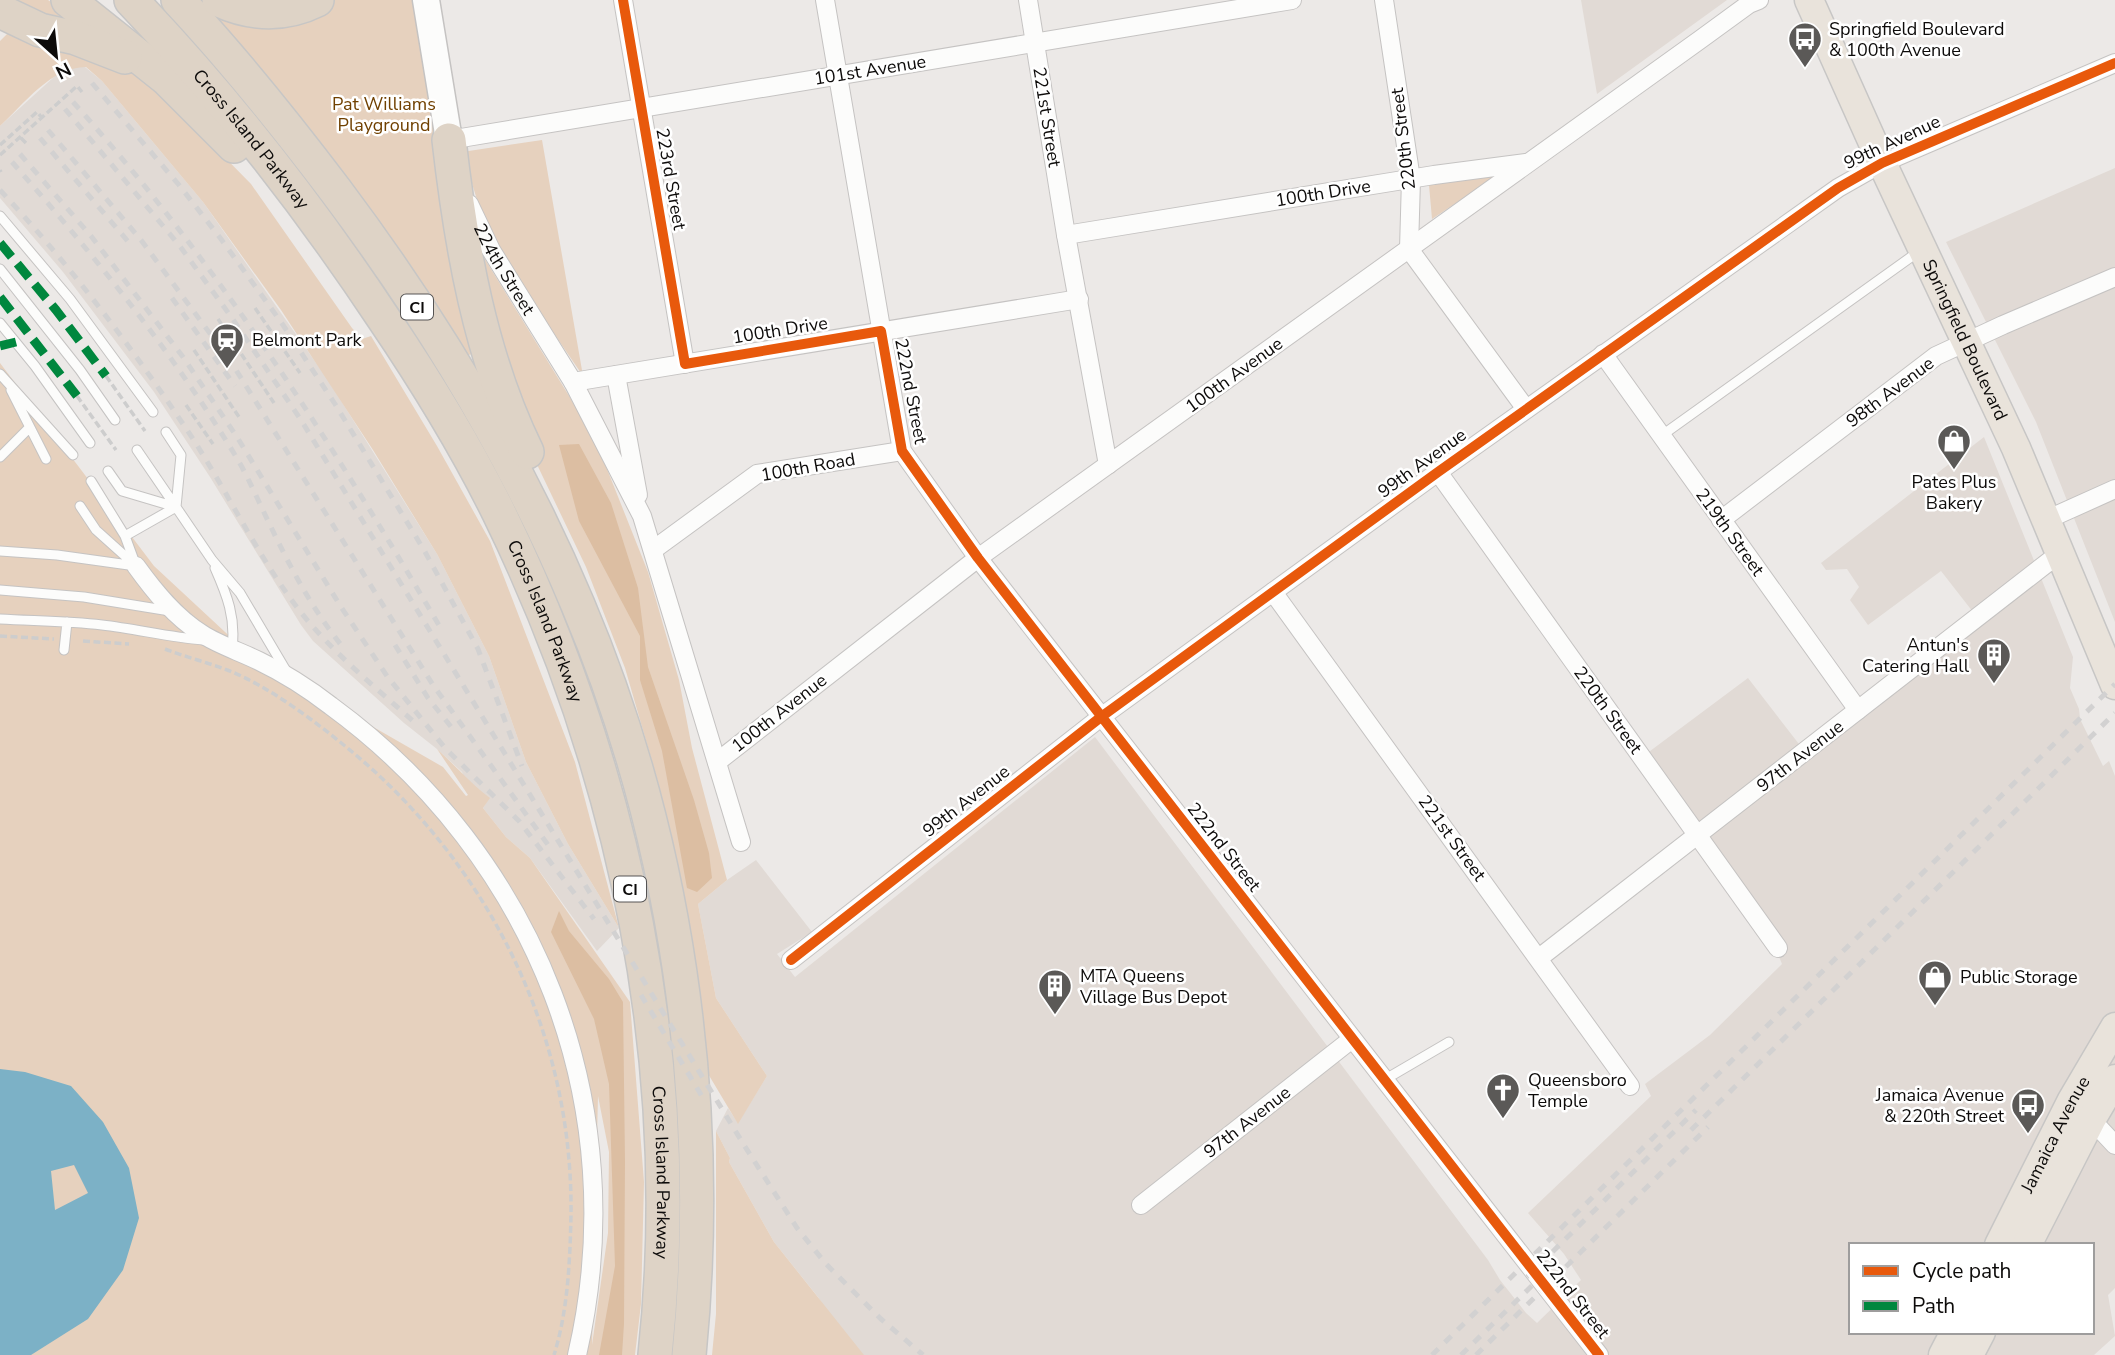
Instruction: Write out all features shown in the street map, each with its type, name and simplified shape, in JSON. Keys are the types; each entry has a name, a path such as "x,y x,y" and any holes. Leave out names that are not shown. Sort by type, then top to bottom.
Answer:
{"highway":[{"path":"68,0 185,96 258,174 435,397"},
{"name":"Cross Island Parkway","path":"131,0 217,95 295,193 368,293 435,397 499,512 562,657 585,723 620,842 644,965 657,1077 662,1151 662,1275 655,1355"},
{"name":"Cross Island Parkway","path":"178,0 321,171 438,337 489,422 531,501 597,652 643,796 675,946 694,1097 697,1197 689,1355"},
{"path":"219,0 243,9 270,13 299,8 317,0"},
{"path":"0,10 40,30 76,38 150,66"},
{"path":"449,140 457,218 489,350 519,437 571,545 597,652"},
{"path":"694,1297 698,1355"}],"main road":[{"name":"Springfield Boulevard","path":"1809,0 1882,163 2016,448 2115,685"},
{"name":"Jamaica Avenue","path":"2027,1243 2115,1027"},
{"name":"Jamaica Avenue","path":"2000,1243 2082,1110 2115,1079"},
{"path":"1944,1355 1954,1334"},
{"path":"1969,1355 1980,1334"}],"street":[{"name":"224th Street","path":"426,0 449,140 471,212 481,233 573,382 642,516"},
{"name":"223rd Street","path":"623,0 685,364"},
{"name":"222nd Street","path":"825,0 902,451 978,558 1599,1355"},
{"name":"221st Street","path":"1028,0 1066,235"},
{"name":"101st Avenue","path":"449,140 1292,0"},
{"name":"220th Street","path":"1384,0 1411,179 1409,249"},
{"name":"100th Avenue","path":"717,762 978,558 1749,4 1759,0"},
{"name":"99th Avenue","path":"791,960 1101,717 1438,472 1838,188 1882,163 2115,62"},
{"name":"100th Drive","path":"1066,235 1411,179 1530,163"},
{"path":"1066,235 1108,466"},
{"path":"1409,249 1526,409"},
{"name":"98th Avenue","path":"1721,520 1936,356 2115,277"},
{"name":"100th Drive","path":"573,382 1079,299"},
{"name":"219th Street","path":"1603,354 1858,710"},
{"name":"224th Street","path":"616,375 642,516 741,842"},
{"name":"100th Road","path":"653,550 757,474 902,451"},
{"name":"220th Street","path":"1438,472 1778,948"},
{"path":"2046,520 2115,489"},
{"name":"97th Avenue","path":"1539,958 2060,553"},
{"path":"136,566 175,612 203,635 260,661 330,705 399,763 438,804 482,858 510,903 538,955 570,1044 585,1107 593,1168 594,1231 590,1293 577,1355"},
{"name":"221st Street","path":"1273,592 1630,1086"},
{"name":"97th Avenue","path":"1141,1205 1352,1039"},
{"path":"2082,1110 2115,1144"}],"lane":[{"path":"0,216 70,299 153,412"},
{"path":"1661,436 1923,249"},
{"path":"0,269 80,370 115,420"},
{"path":"0,323 35,366 90,443"},
{"path":"0,374 73,455"},
{"path":"7,383 46,458"},
{"path":"0,457 29,428"},
{"path":"166,432 181,455 176,507"},
{"path":"137,450 212,560 240,593 291,680"},
{"path":"108,471 122,491 176,507"},
{"path":"91,481 125,536 136,566"},
{"path":"80,506 96,530 136,566"},
{"path":"125,536 176,507"},
{"path":"0,551 57,555 136,566"},
{"path":"0,619 67,622 130,629 224,645 234,634 232,610 212,560"},
{"path":"0,590 85,597 175,612"},
{"path":"64,650 67,622"},
{"path":"1384,1080 1449,1042"}],"path":[{"path":"0,154 77,86 82,92"},
{"path":"0,145 37,112 42,118"},
{"path":"21,138 28,145"},
{"path":"255,308 300,373"},
{"path":"218,319 274,402"},
{"path":"194,350 239,417"},
{"path":"106,376 145,431"},
{"path":"77,396 116,450"},
{"path":"186,405 213,444"},
{"path":"0,636 56,639"},
{"path":"83,641 132,644"},
{"path":"159,648 231,672 303,713 353,752 421,817 455,858 494,919 529,989 541,1023 552,1061 569,1150 569,1267 554,1355"}],"shaded area":[{"path":"1581,0 1727,0 1597,94"},
{"path":"71,67 85,67 102,81 203,202 328,380 437,554 489,656 526,762 568,844 619,928 597,951 530,858 506,837 483,808 489,798 313,641 154,392 63,272 0,198 0,126 55,76"},
{"path":"2115,168 2115,622 2036,422 1946,242"},
{"path":"1984,437 2073,657 2070,688 2079,709 2080,719 2103,766 2109,761 2115,776 2115,1288 2108,1295 2115,1336 2094,1355 855,1355 818,1297 774,1242 729,1162 730,1158 716,1131 728,1108 738,1123 767,1076 716,998 698,904 727,880 756,860 812,932 777,954 795,977 1095,737 1488,1260 1500,1280 1537,1323 1581,1280 1564,1254 1528,1213 1651,1096 1645,1084 1710,1035 1782,964 1634,763 1748,678 1802,748 1973,612 1941,571 1868,625 1850,600 1859,587 1847,569 1826,570 1821,563"},
{"path":"579,444 611,503 638,588 648,667 694,800 709,853 712,878 697,892 687,888 662,751 640,680 640,636 579,521 559,445"},
{"path":"559,911 569,931 609,979 623,1002 625,1161 622,1355 599,1355 615,1266 609,1084 594,1019 551,932"}],"green space":[{"path":"0,0 48,0 95,32"},
{"name":"Pat Williams Playground","path":"334,0 413,0 439,163 479,353 468,355 409,265 216,23 208,1 311,14"},
{"path":"11,30 134,70 251,184 352,328 362,339 371,336 490,541 575,762 619,928 568,844 526,762 489,656 437,554 281,310 203,202 102,81 86,67 61,73 50,80 0,126 0,41"},
{"path":"542,140 583,376 503,259 480,209 462,152"},
{"path":"1498,175 1432,219 1429,185"},
{"path":"470,235 574,404 605,464 648,572 679,680 692,748 727,880 698,904 716,998 767,1076 738,1124 704,1067 695,990 658,782 625,668 586,567 531,452"},
{"path":"0,363 154,566 253,658 443,767 466,796 468,795 437,749 490,798 483,808 506,837 530,858 630,1002 644,1182 641,1304 635,1355 0,1355","holes":["598,1096 609,1152 608,1233 592,1345"]},
{"path":"716,1131 730,1158 729,1162 774,1242 864,1355 712,1355 716,1314"}],"water":[{"path":"0,1069 25,1072 71,1086 103,1122 129,1168 139,1218 123,1270 88,1319 31,1355 0,1355","holes":["74,1165 88,1193 55,1210 51,1171"]}],"railway":[{"path":"92,83 221,239 281,322 335,404 424,550 478,649 522,766"},
{"path":"73,102 177,226 225,291 316,425 443,632"},
{"path":"65,109 179,245 301,420 797,1228 826,1264 881,1319 923,1355"},
{"path":"48,130 141,240 231,362 433,685 551,849"},
{"path":"40,138 131,245"},
{"path":"20,154 91,236 183,357 237,437 341,607 387,676 445,748 519,821 594,919"},
{"path":"12,162 101,267 185,378 240,464 303,589 342,646"},
{"path":"0,190 78,280 150,376 195,442 258,548 299,610 339,654 413,721"},
{"path":"172,298 235,386"},
{"path":"395,645 428,698 452,728"},
{"path":"1432,1355 2115,684"},
{"path":"1691,1130 2115,713"},
{"path":"641,995 706,1103"},
{"path":"1527,1277 1696,1110"},
{"path":"1476,1355 1708,1127"},
{"path":"1461,1355 1546,1272"}],"marked path":[{"path":"0,243 106,376"},
{"path":"0,297 77,396"},
{"path":"0,346 16,342"}],"cycle path":[{"path":"623,0 685,364 881,331 902,451 978,558 1599,1355"},
{"path":"791,960 1101,717 1438,472 1838,188 1882,163 2115,63"}],"place":[{"name":"Springfield Boulevard & 100th Avenue","path":"1805,69"},
{"name":"Belmont Park","path":"227,370"},
{"name":"Pates Plus Bakery","path":"1954,471"},
{"name":"Antun's Catering Hall","path":"1994,685"},
{"name":"Public Storage","path":"1935,1007"},
{"name":"MTA Queens Village Bus Depot","path":"1055,1016"},
{"name":"Queensboro Temple","path":"1503,1120"},
{"name":"Jamaica Avenue & 220th Street","path":"2028,1135"}]}
